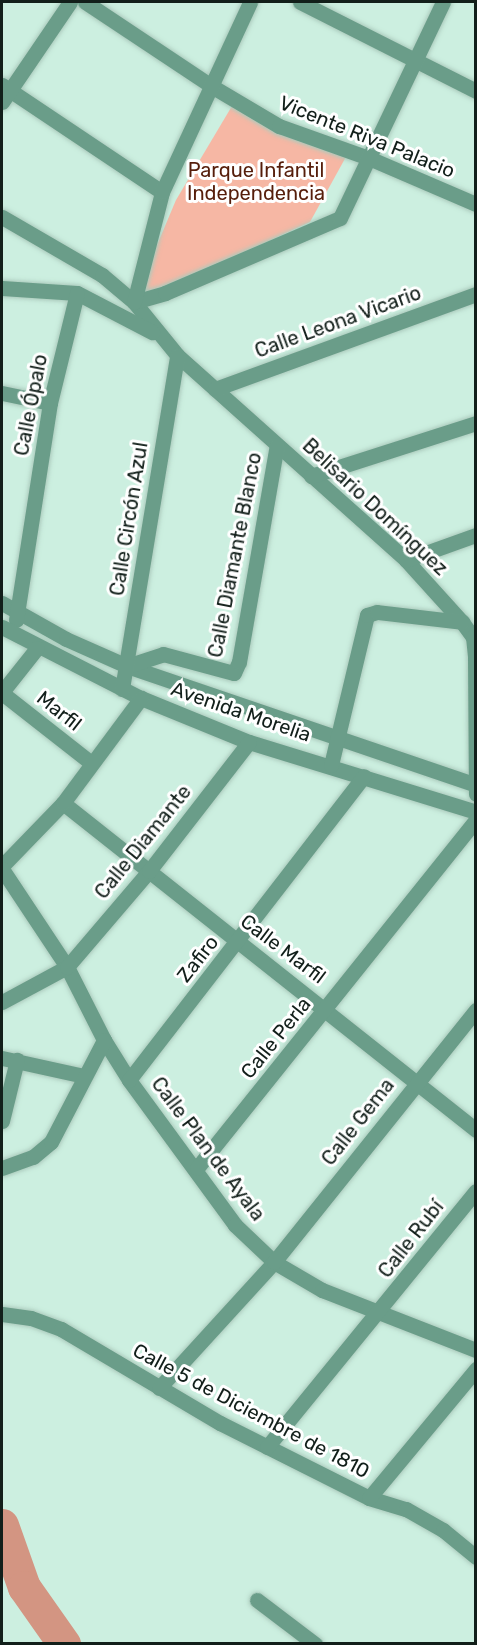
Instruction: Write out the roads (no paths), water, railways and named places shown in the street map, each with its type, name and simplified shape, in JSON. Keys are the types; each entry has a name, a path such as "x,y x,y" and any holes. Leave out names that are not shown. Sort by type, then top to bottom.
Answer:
{"street":[{"path":"70,2 4,93 162,192"},
{"name":"Vicente Riva Palacio","path":"85,2 213,87 279,126 369,158 476,204"},
{"path":"134,302 162,192 213,87 250,2"},
{"path":"300,2 476,91"},
{"path":"134,302 165,293 340,218 443,2"},
{"name":"Belisario Domínguez","path":"2,217 102,275 134,302 158,335 177,355 406,560 462,622 473,637 476,657 475,788"},
{"path":"2,288 77,293 158,335"},
{"name":"Calle Ópalo","path":"7,630 18,611 50,403 77,293"},
{"name":"Calle Leona Vicario","path":"215,389 476,294"},
{"name":"Calle Circón Azul","path":"122,689 177,355"},
{"path":"2,393 50,403"},
{"path":"311,476 476,423"},
{"name":"Calle Diamante Blanco","path":"127,666 163,654 234,672 239,662 277,445"},
{"path":"406,560 476,535"},
{"path":"2,603 66,639 127,666 475,788"},
{"path":"331,765 368,615 377,612 462,622"},
{"name":"Avenida Morelia","path":"7,630 37,648 141,698 249,742 331,765 476,812"},
{"path":"2,692 37,648"},
{"name":"Marfil","path":"2,692 90,762"},
{"path":"2,867 63,803 90,762 141,698"},
{"name":"Calle Diamante","path":"67,967 149,871 249,742"},
{"name":"Zafiro","path":"129,1080 238,942 364,776"},
{"name":"Calle Marfil","path":"63,803 238,942 327,1008 476,1130"},
{"name":"Calle Perla","path":"197,1168 476,820"},
{"name":"Calle Plan de Ayala","path":"2,867 67,967 104,1040 129,1080 197,1168 235,1225 274,1262 322,1290 476,1350"},
{"path":"2,1002 67,967"},
{"name":"Calle Gema","path":"159,1388 274,1262 476,1010"},
{"path":"2,1168 33,1157 51,1142 104,1040"},
{"path":"2,1121 9,1059 84,1076"},
{"name":"Calle Rubí","path":"267,1447 380,1312 476,1191"},
{"name":"Calle 5 de Diciembre de 1810","path":"2,1314 61,1329 159,1388 267,1447 369,1498 406,1509 444,1530 474,1553"},
{"path":"369,1498 476,1370"},
{"path":"257,1600 315,1644"}],"waterway":[{"path":"2,1525 24,1587 64,1644"}],"park label":[{"name":"Parque Infantil Independencia","path":"256,182"}]}
